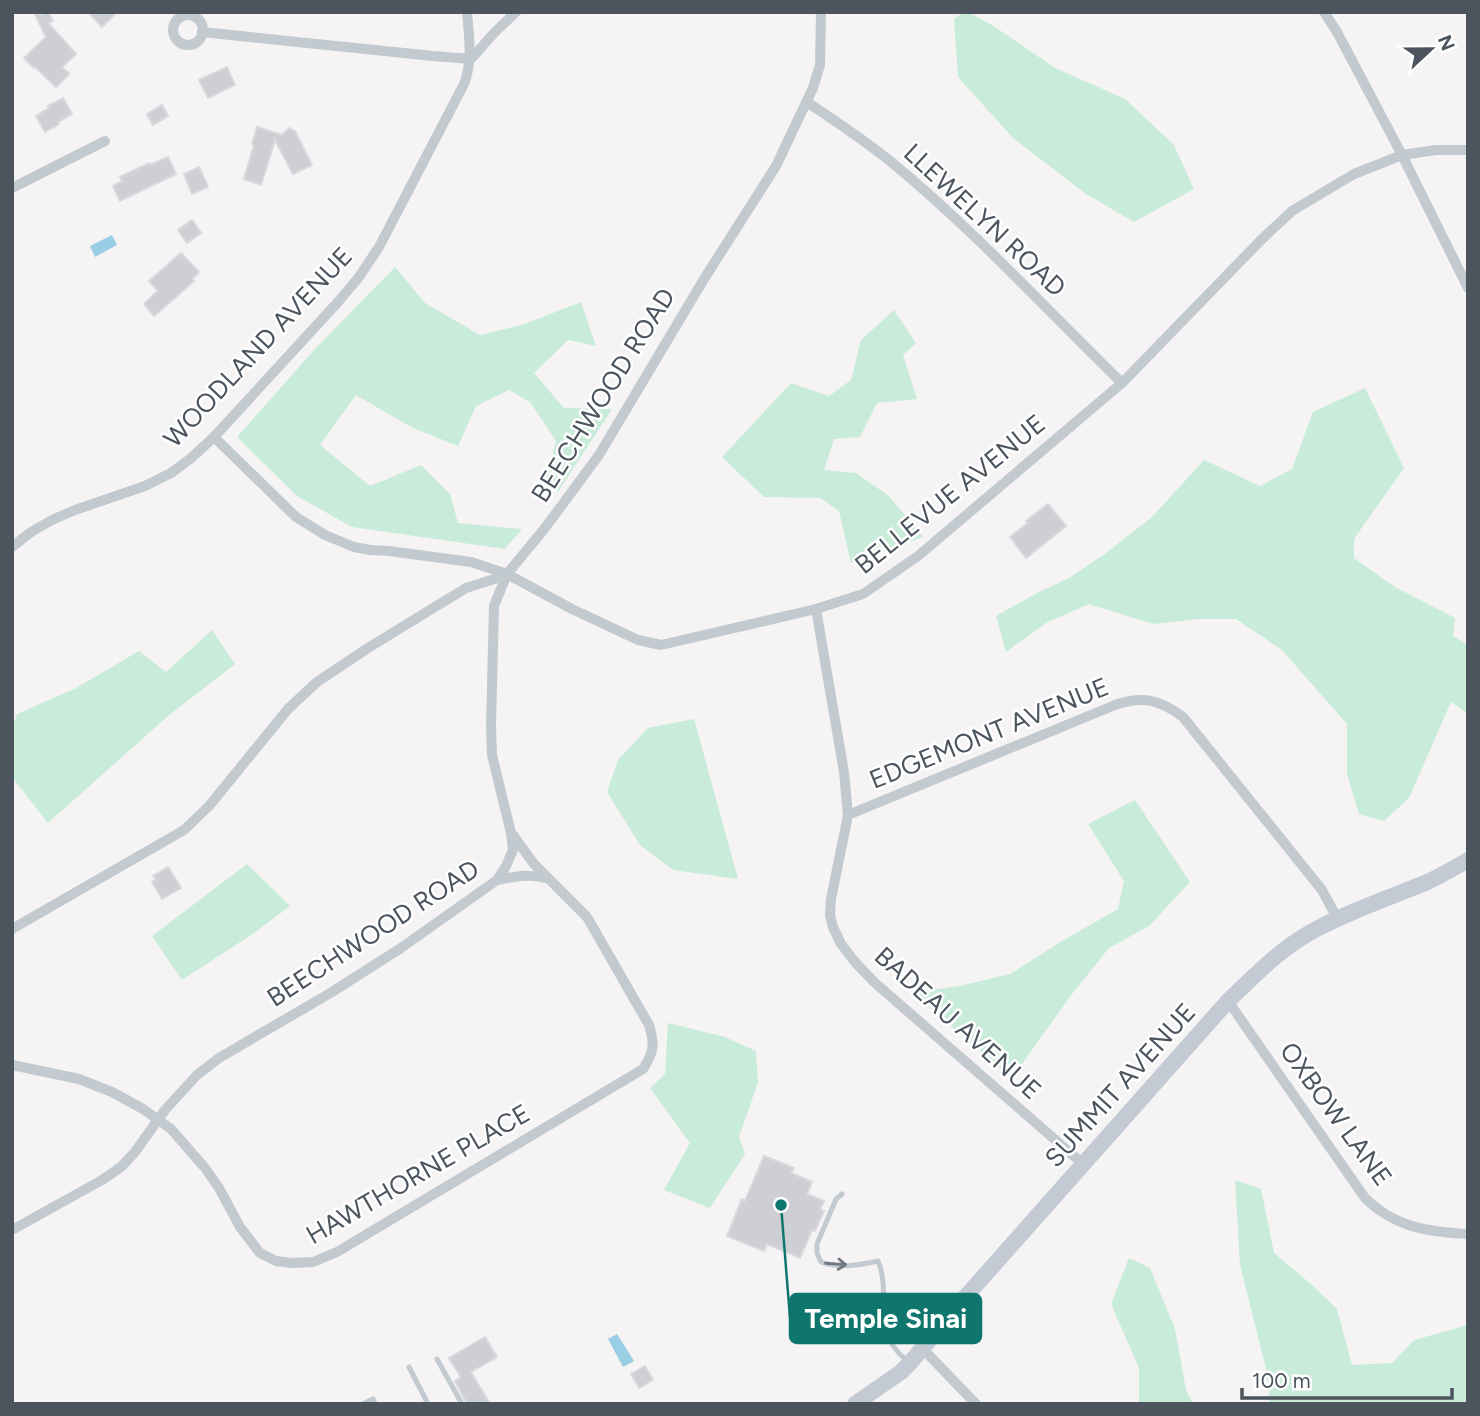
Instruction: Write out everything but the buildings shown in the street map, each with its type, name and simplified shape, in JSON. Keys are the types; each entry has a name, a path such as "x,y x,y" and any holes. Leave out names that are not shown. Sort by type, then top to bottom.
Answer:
{"street":[{"name":"WOODLAND AVENUE","path":"14,542 75,510 145,486 171,473 190,459 214,437 338,302 379,247 469,73 471,59 467,12"},
{"path":"202,32 471,59 516,12"},
{"name":"BEECHWOOD ROAD","path":"12,1230 103,1180 121,1167 197,1075 219,1058 401,948 497,880 513,850 492,755 494,606 508,574 599,455 704,279 776,166 807,102 820,65 821,12"},
{"path":"1324,12 1402,155 1468,288"},
{"name":"LLEWELYN ROAD","path":"807,102 889,160 931,196 986,246 1122,383"},
{"path":"12,188 105,141"},
{"name":"BELLEVUE AVENUE","path":"214,437 296,517 325,536 370,550 455,558 508,574 638,640 661,645 816,610 863,594 918,556 1122,383 1292,211 1354,174 1402,155 1436,150 1468,150"},
{"path":"12,929 184,830 209,806 288,709 317,682 466,588 508,574"},
{"name":"BADEAU AVENUE","path":"816,610 844,772 848,815 830,907 833,927 841,944 874,982 1083,1164"},
{"name":"EDGEMONT AVENUE","path":"848,815 1115,705 1140,699 1156,701 1183,717 1322,890 1337,918"},
{"name":"HAWTHORNE PLACE","path":"12,1065 79,1079 112,1092 171,1129 205,1168 240,1227 260,1253 276,1261 292,1263 313,1262 337,1252 643,1069 651,1057 654,1041 649,1025 587,917 528,857 511,833"},
{"name":"SUMMIT AVENUE","path":"855,1404 910,1363 1228,1001 1280,953 1337,918 1427,882 1468,860"},
{"path":"497,880 525,875 548,879"},
{"name":"OXBOW LANE","path":"1228,1001 1364,1198 1391,1218 1420,1229 1468,1234"},
{"path":"922,1348 976,1404"}],"lane":[{"path":"842,1194 836,1199 817,1244 817,1253 821,1262 831,1266 878,1261 883,1273 883,1325 888,1340 910,1363"},
{"path":"437,1359 461,1404"},
{"path":"409,1367 428,1404"},
{"path":"363,1404 373,1399 375,1404"}],"green space":[{"path":"964,12 995,27 1055,68 1125,99 1174,145 1194,189 1134,222 1086,194 1013,138 958,77 954,19"},
{"path":"395,267 425,303 480,335 522,325 581,302 596,346 568,340 534,373 564,408 612,409 558,492 545,480 556,441 530,402 509,390 476,406 458,446 411,427 356,395 320,445 370,486 421,465 450,494 458,523 522,529 505,549 352,527 297,496 237,437 314,350"},
{"path":"894,310 916,343 903,355 917,399 877,403 860,437 834,439 824,470 856,473 889,496 923,537 851,563 839,511 820,498 764,497 722,457 791,383 829,396 851,380 861,340"},
{"path":"1365,388 1404,468 1354,539 1354,558 1395,587 1455,618 1453,636 1468,645 1468,714 1451,702 1409,798 1384,821 1359,814 1347,774 1347,724 1282,650 1236,619 1199,619 1153,624 1089,604 1046,623 1006,652 996,616 1069,578 1106,553 1152,517 1204,460 1260,486 1292,469 1313,412"},
{"path":"212,630 235,664 168,716 48,823 12,777 12,730 17,714 76,688 139,651 166,672"},
{"path":"694,719 738,879 673,870 640,845 607,792 618,760 648,728"},
{"path":"1135,800 1190,882 1149,926 1109,948 1072,994 1012,1078 912,993 1010,974 1118,909 1124,881 1088,824"},
{"path":"247,864 290,906 182,980 152,936"},
{"path":"668,1023 725,1037 756,1051 758,1082 739,1137 745,1154 710,1208 664,1190 690,1143 650,1088 665,1074"},
{"path":"1235,1180 1261,1189 1274,1253 1337,1309 1352,1365 1392,1363 1414,1340 1468,1325 1468,1404 1270,1404 1267,1373 1240,1265"},
{"path":"1129,1258 1150,1268 1175,1329 1186,1390 1193,1404 1139,1404 1139,1368 1111,1304"}],"water":[{"path":"112,235 117,245 95,257 90,246"},
{"path":"617,1334 634,1361 623,1367 608,1339"}],"place":[{"name":"Temple Sinai","path":"781,1205"}]}
